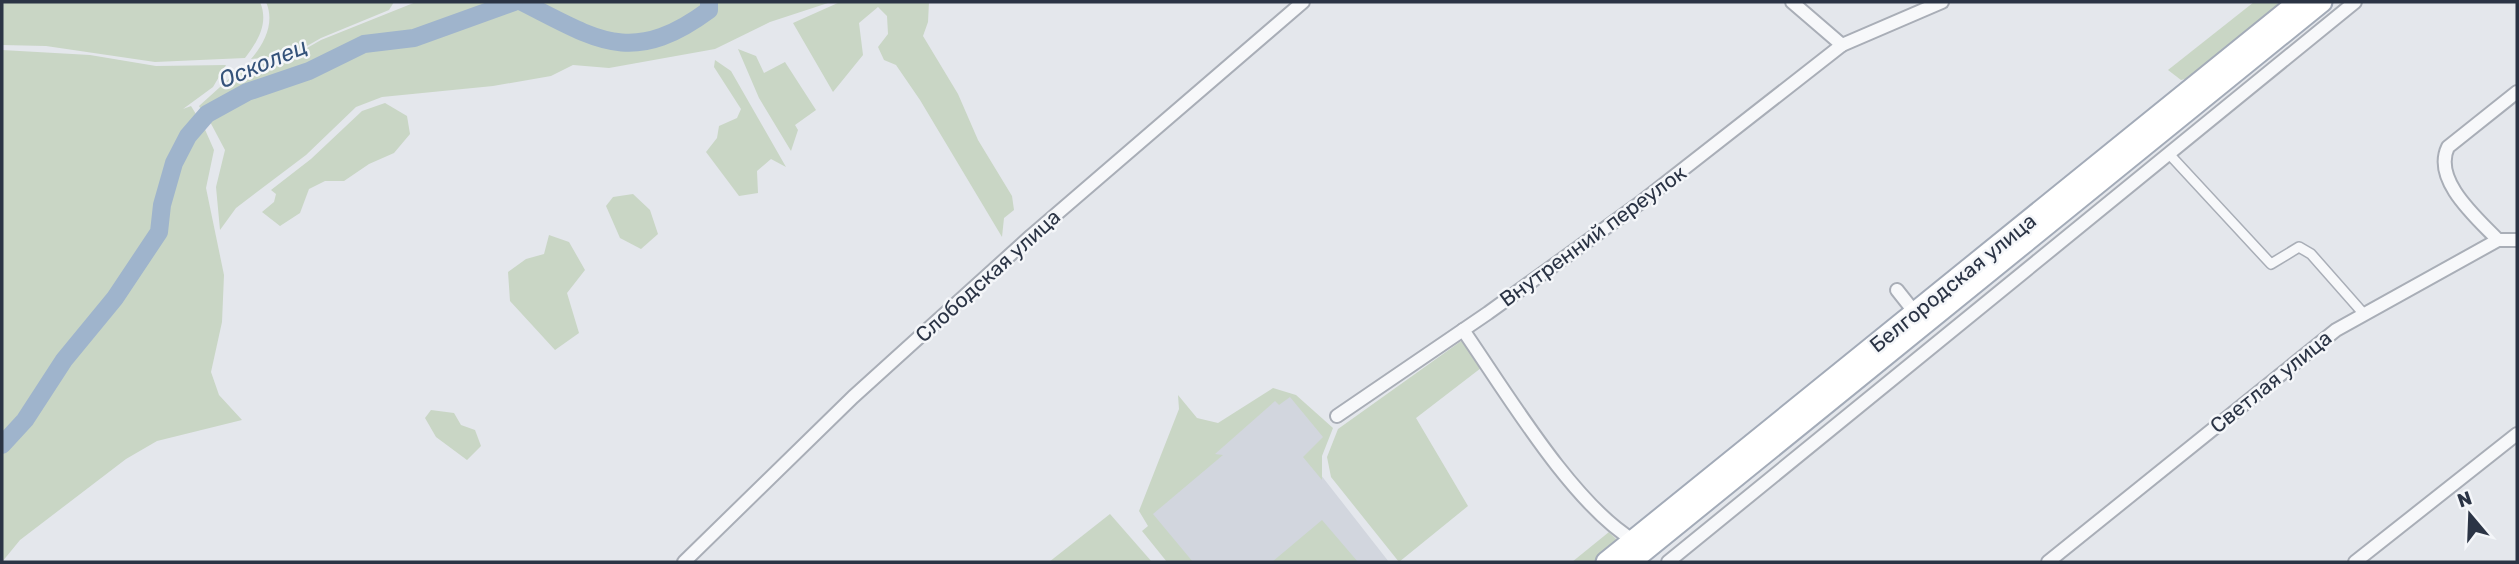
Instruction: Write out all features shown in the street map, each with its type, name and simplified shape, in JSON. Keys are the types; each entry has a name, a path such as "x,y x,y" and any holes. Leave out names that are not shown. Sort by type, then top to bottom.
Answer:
{"main road":[{"name":"Белгородская улица","path":"1630,562 2298,2"},
{"name":"Белгородская улица","path":"1606,562 2322,2"}],"street":[{"name":"Слободская улица","path":"684,562 862,389 1031,236 1303,2"},
{"path":"1792,2 1842,45"},
{"name":"Внутренний переулок","path":"1337,416 1463,330 1640,203 1842,45 1942,2"},
{"path":"1668,562 2355,2"},
{"path":"2498,240 2464,204 2444,168 2444,156 2448,147 2517,92"},
{"path":"2169,155 2271,264 2299,247 2311,254 2363,313"},
{"name":"Светлая улица","path":"2048,562 2336,330 2498,240 2517,240"},
{"path":"1897,290 1940,342"},
{"path":"1463,330 1538,438 1608,524 1633,540"},
{"path":"2355,562 2517,433"}],"shaded area":[{"path":"1280,394 1295,396 1328,435 1317,470 1389,562 1183,562 1141,513"}],"green space":[{"path":"2,2 260,2 263,24 258,38 245,58 155,62 46,46 2,45"},
{"path":"266,2 394,2 389,10 321,38 293,54 251,59 261,46 269,25"},
{"path":"416,2 503,2 414,34 362,41 306,68 245,89 204,114 199,106 240,69 276,61 253,62 293,56 321,40"},
{"path":"518,2 590,37 626,44 660,38 676,31 710,10 712,2 831,2 770,22 715,49 609,68 573,65 551,76 493,86 382,97 356,107 306,155 236,208 220,230 216,187 225,150 208,118 275,84 310,75 365,47 415,40"},
{"path":"529,2 708,2 708,9 680,28 660,35 621,38 565,21"},
{"path":"840,2 929,2 928,22 923,36 958,94 978,140 1012,196 1014,210 1004,218 1002,237 920,100 896,65 884,60 878,47 888,34 887,16 878,7 859,23 863,55 833,92 793,23"},
{"path":"2254,2 2283,2 2188,78 2181,80 2168,70"},
{"path":"738,49 756,56 764,73 785,62 816,110 795,125 798,130 791,151 759,98"},
{"path":"2,50 90,55 156,66 226,65 213,87 183,109 191,106 199,119 180,138 169,162 155,231 112,296 60,358 21,419 2,440"},
{"path":"715,60 731,71 786,167 771,159 757,171 758,193 739,196 706,152 717,138 719,126 737,118 741,109 714,67"},
{"path":"385,103 407,116 410,134 394,153 369,164 344,181 325,181 309,189 300,213 280,226 262,212 274,202 276,194 271,190 311,159 362,111"},
{"path":"203,125 214,150 206,188 224,275 222,322 211,372 219,395 242,420 157,441 126,459 20,540 2,562 2,450 28,422 66,362 118,301 163,234 175,175 189,145"},
{"path":"633,194 650,210 658,234 641,249 620,238 606,206 613,197"},
{"path":"549,235 569,242 585,270 567,293 579,333 555,350 510,301 508,272 526,259 544,254"},
{"path":"1464,339 1481,368 1416,418 1468,506 1399,562 1331,477 1327,457 1338,429"},
{"path":"1273,388 1296,395 1333,428 1322,456 1322,480 1303,457 1323,437 1290,397 1279,405 1275,401 1215,454 1223,455 1153,514 1193,562 1167,562 1142,531 1148,526 1139,511 1179,409 1178,395 1197,418 1218,423"},
{"path":"431,410 454,413 461,425 475,430 481,446 467,460 436,437 425,418"},
{"path":"1110,514 1152,562 1049,562"},
{"path":"1322,520 1358,562 1272,562"},
{"path":"1609,532 1618,541 1616,548 1595,562 1572,562"}],"waterway":[{"name":"Осколец","path":"2,445 25,420 64,360 115,298 159,232 162,205 174,163 188,136 207,114 247,92 309,71 364,44 414,38 514,2"},
{"name":"Осколец","path":"522,2 594,36 615,42 636,43 682,28 709,10 709,2"}]}
